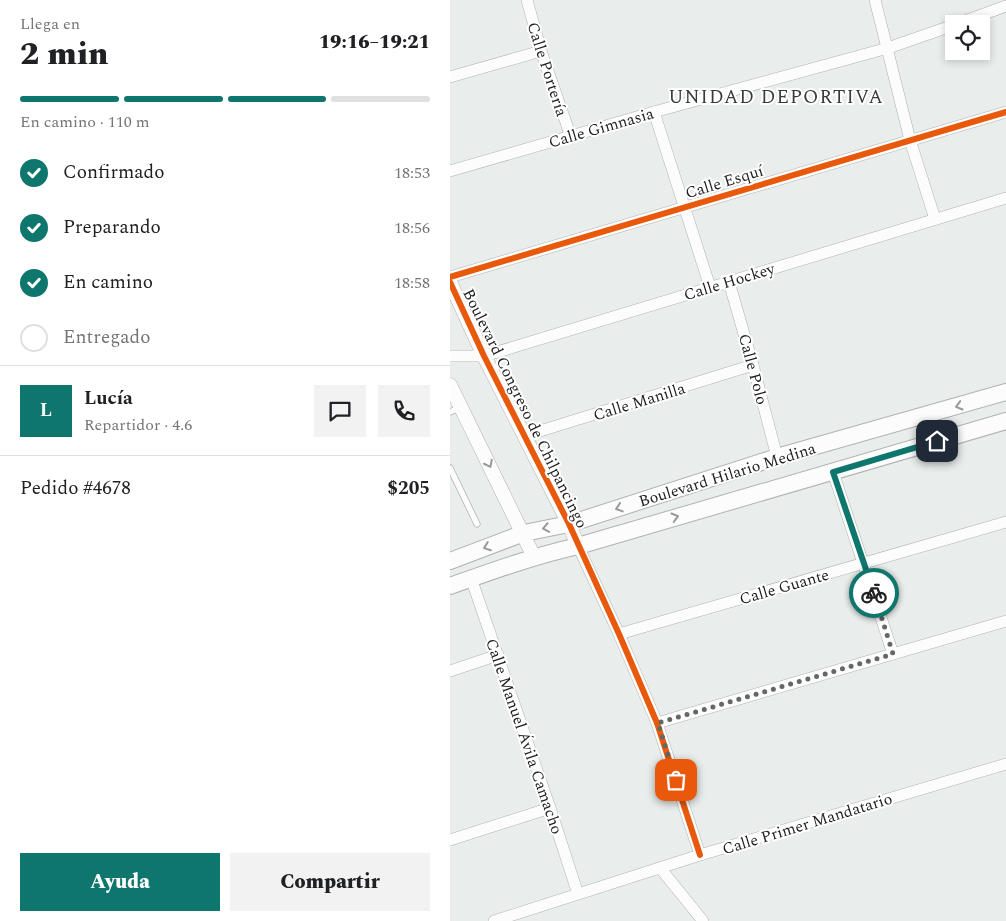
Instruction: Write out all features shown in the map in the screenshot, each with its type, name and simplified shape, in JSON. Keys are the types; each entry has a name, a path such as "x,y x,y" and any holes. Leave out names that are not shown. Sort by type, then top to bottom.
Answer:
{"main road":[{"name":"Boulevard Hilario Medina","path":"450,561 524,533 569,524 777,458 1006,392"},
{"name":"Boulevard Hilario Medina","path":"450,586 534,556 578,546 1006,420"}],"street":[{"name":"Calle Portería","path":"527,0 541,51 571,137"},
{"path":"875,0 910,140 935,219"},
{"name":"Calle Gimnasia","path":"980,15 1006,6"},
{"name":"Calle Gimnasia","path":"450,171 654,112 888,48 945,28"},
{"path":"450,78 541,51"},
{"path":"654,112 710,287"},
{"name":"Calle Esquí","path":"450,277 1006,112"},
{"name":"Calle Hockey","path":"450,356 484,356 1006,198"},
{"name":"Boulevard Congreso de Chilpancingo","path":"450,282 484,356 569,524 578,546"},
{"name":"Calle Polo","path":"729,282 777,458"},
{"name":"Calle Manilla","path":"524,436 753,365"},
{"path":"450,386 455,410 524,533 534,556"},
{"path":"833,472 893,654"},
{"name":"Calle Guante","path":"619,634 1006,522"},
{"path":"578,546 658,723 700,855"},
{"name":"Calle Manuel Ávila Camacho","path":"471,578 578,894"},
{"path":"658,723 1006,621"},
{"path":"450,671 498,654"},
{"name":"Calle Primer Mandatario","path":"494,921 700,855 1006,764"},
{"path":"450,840 550,808"},
{"path":"660,868 703,921"}],"lane":[{"path":"450,468 477,524"}],"cycle path":[{"path":"450,277 1006,112"},
{"path":"450,282 484,356 569,524 619,634 657,723 700,855"}],"way so far":[{"path":"676,780 658,723 893,654 874,593"}],"district":[{"name":"UNIDAD DEPORTIVA","path":"776,96"}],"route":[{"path":"874,593 833,472 937,441"}]}
